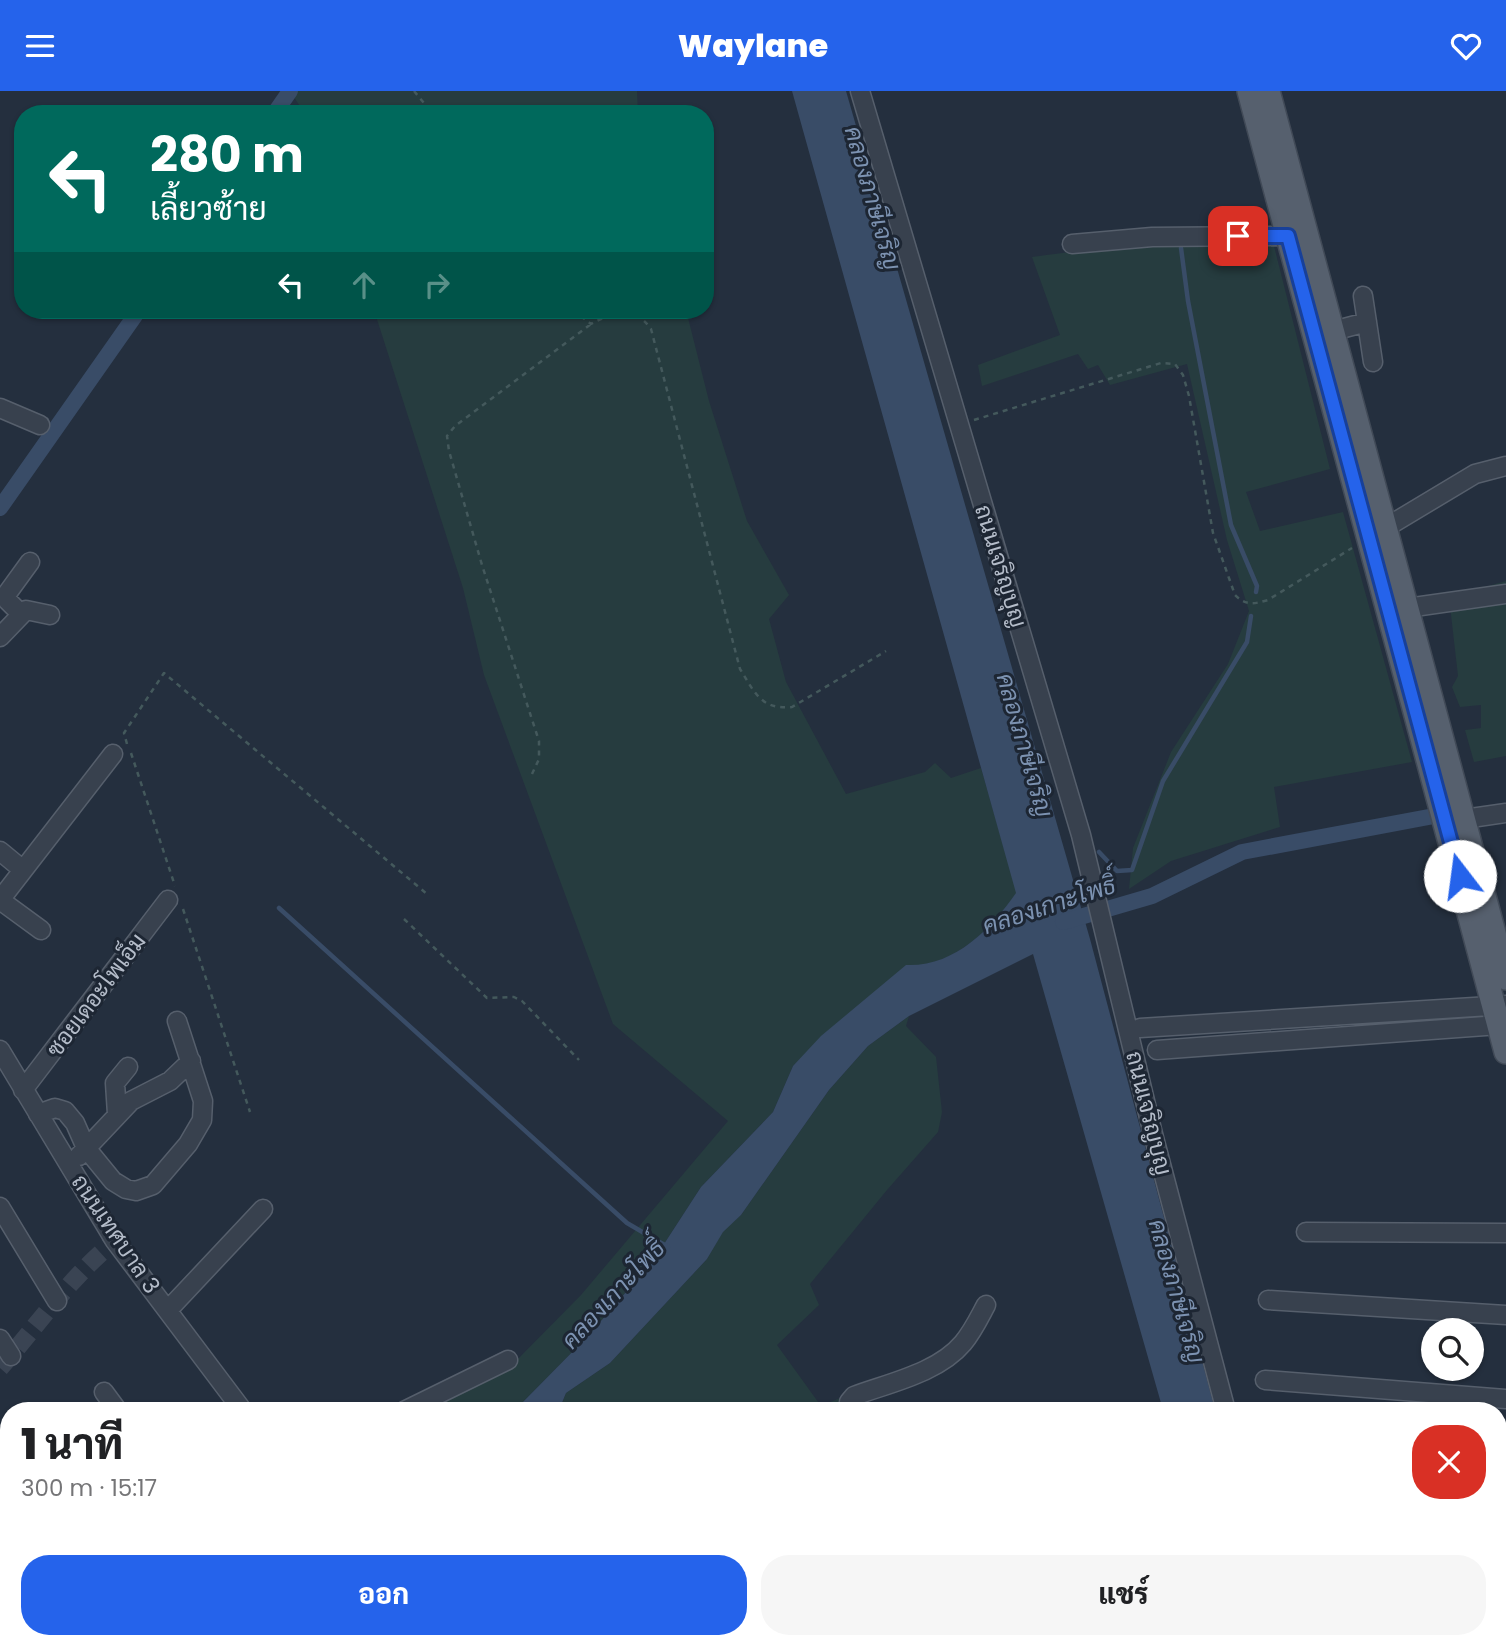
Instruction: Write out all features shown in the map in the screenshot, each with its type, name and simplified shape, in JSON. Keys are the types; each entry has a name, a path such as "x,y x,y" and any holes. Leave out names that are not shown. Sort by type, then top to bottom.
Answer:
{"main road":[{"path":"1249,91 1288,236 1378,532 1407,608 1464,819 1500,935 1506,978"},
{"path":"1268,91 1333,331 1378,532 1500,1012 1506,1052"}],"street":[{"name":"ถนนเจริญบุญ","path":"860,91 1081,835 1153,1134 1224,1402"},
{"path":"1072,244 1152,237 1288,236"},
{"path":"1363,296 1373,362"},
{"path":"1333,331 1367,322"},
{"path":"0,408 40,425"},
{"path":"1378,532 1475,474 1506,466"},
{"path":"21,614 8,601 6,594 30,562"},
{"path":"1407,608 1506,594"},
{"path":"0,637 21,614 32,609 50,615"},
{"path":"41,930 0,900 113,754"},
{"path":"1464,819 1506,813"},
{"path":"0,851 23,870"},
{"name":"ซอยเดอะโพเอ็ม","path":"23,1090 175,897"},
{"path":"1140,1028 1500,1012"},
{"path":"1157,1050 1500,1012"},
{"path":"38,1114 55,1108 65,1111 75,1123 86,1148 113,1181 125,1189 136,1191 153,1185 188,1144 202,1120 203,1101 177,1021"},
{"name":"ถนนเทศบาล 3","path":"2,1059 115,1241 236,1402"},
{"path":"69,1166 131,1101 170,1081 191,1061"},
{"path":"117,1114 115,1083 128,1067"},
{"path":"0,1207 57,1301"},
{"path":"168,1310 263,1209"},
{"path":"1306,1232 1506,1233"},
{"path":"1268,1300 1506,1315"},
{"path":"849,1402 854,1395 921,1371 952,1353 972,1331 986,1305"},
{"path":"0,1339 11,1356"},
{"path":"422,1402 508,1360"},
{"path":"1265,1380 1506,1398"},
{"path":"104,1392 111,1402"}],"path":[{"path":"414,91 426,105"},
{"path":"585,319 591,324"},
{"path":"532,774 539,759 539,741 482,565 447,436 455,426 601,319"},
{"path":"644,319 651,329 740,669 764,703 777,708 792,707 886,651"},
{"path":"960,430 972,421 1161,363 1175,364 1183,375 1189,396 1213,533 1235,595 1242,602 1253,604 1268,600 1378,532"},
{"path":"250,1112 175,897 124,733 164,673 427,894"},
{"path":"404,919 487,998 494,1000 514,997 522,1001 579,1060"}],"green space":[{"path":"290,91 637,91 638,105 299,105"},
{"path":"1273,242 1330,469 1246,492 1260,531 1343,512 1412,762 1274,787 1280,827 1171,861 1129,889 1133,848 1171,752 1228,664 1249,611 1227,540 1187,364 1110,385 1098,365 1088,369 1078,354 982,386 978,365 1060,335 1032,257 1152,245"},
{"path":"377,319 688,319 709,401 747,521 789,595 769,619 786,682 846,794 925,772 935,763 951,778 981,768 1017,893 983,933 969,944 940,960 906,966 793,1066 773,1112 701,1187 653,1261 587,1337 523,1402 427,1402 510,1367 581,1295 728,1121 613,1024 484,675 463,588"},
{"path":"1506,581 1506,756 1474,762 1465,730 1481,728 1481,705 1460,707 1452,687 1458,676 1449,597"},
{"path":"909,1016 906,1026 936,1057 942,1112 938,1132 810,1284 819,1305 777,1345 818,1402 562,1402 566,1393 610,1363 707,1259 723,1231 741,1215 829,1090 868,1046"}],"water":[{"name":"คลองภาษีเจริญ","path":"792,91 846,91 1090,939 1213,1402 1161,1402 1033,954 909,1016 868,1046 829,1090 741,1215 723,1232 707,1259 610,1363 566,1393 562,1402 523,1402 587,1337 653,1261 701,1187 773,1112 793,1066 821,1036 906,965 940,960 969,944 995,920 1016,893"}],"waterway":[{"path":"280,105 290,91"},
{"path":"1181,248 1188,301 1231,525 1257,586 1256,592"},
{"path":"0,508 133,319"},
{"path":"1099,852 1117,871 1132,870 1163,781 1247,642 1251,616"},
{"name":"คลองเกาะโพธิ์","path":"1063,922 1152,896 1242,852 1450,813"},
{"path":"279,908 627,1223 668,1247"}],"tunnel":[{"path":"0,1368 69,1285 115,1241"}],"route":[{"path":"1238,236 1288,236 1460,876"}]}
